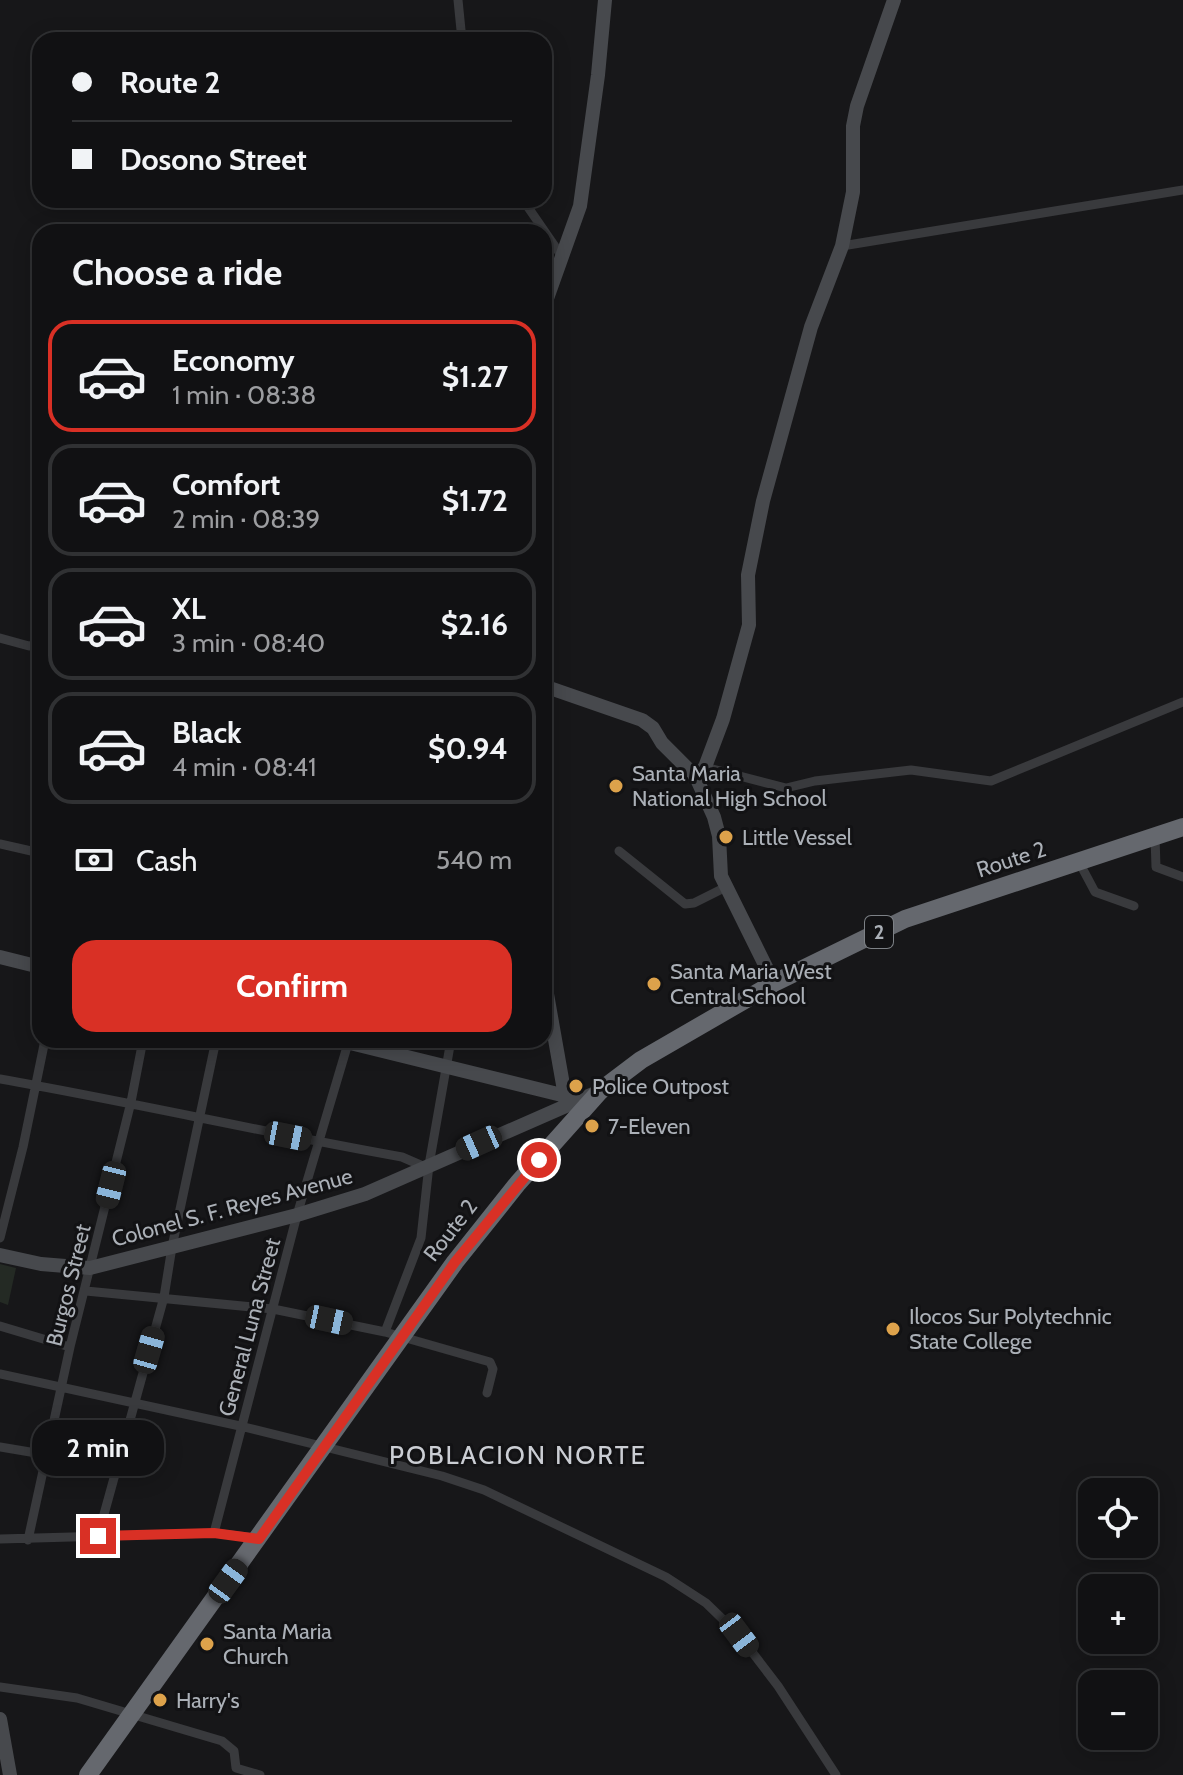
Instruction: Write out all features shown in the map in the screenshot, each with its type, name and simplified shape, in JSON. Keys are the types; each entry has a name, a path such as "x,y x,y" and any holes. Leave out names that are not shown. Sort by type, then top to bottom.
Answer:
{"highway":[{"name":"Route 2","path":"88,1775 259,1539 323,1446 392,1335 518,1183 600,1091 641,1060 774,983 905,919 1183,827"}],"street":[{"path":"458,0 461,32"},
{"path":"552,286 580,206 605,0"},
{"path":"774,983 721,876 719,836 700,772 723,719 749,625 748,575 763,501 811,327 842,246 853,192 853,135 857,106 894,0"},
{"path":"842,246 1183,190"},
{"path":"552,242 563,258"},
{"path":"0,638 32,645"},
{"path":"552,689 642,720 653,728 662,743 700,772 786,788 815,781 911,770 991,781 1183,702"},
{"path":"1155,837 1156,867 1183,877"},
{"path":"0,844 32,851"},
{"path":"619,851 685,904 694,903 726,887"},
{"path":"1079,862 1095,892 1134,906"},
{"path":"0,957 32,965"},
{"path":"372,1048 572,1097 552,1011"},
{"path":"0,1238 43,1048"},
{"name":"Burgos Street","path":"28,1540 70,1347 86,1291 141,1048"},
{"path":"98,1536 164,1297 214,1048"},
{"name":"General Luna Street","path":"214,1533 343,1048"},
{"path":"392,1335 421,1238 427,1166 450,1048"},
{"path":"0,1079 402,1157 427,1166"},
{"name":"Colonel S. F. Reyes Avenue","path":"0,1255 41,1264 90,1268 297,1215 365,1194 572,1097 600,1091"},
{"path":"86,1291 273,1309 392,1335 490,1362 493,1369 487,1393"},
{"path":"0,1326 70,1347"},
{"path":"0,1374 240,1426 442,1476 484,1490 666,1577 716,1611 739,1635 778,1686 836,1775"},
{"path":"0,1447 48,1455 114,1473"},
{"path":"0,1539 214,1533 259,1539"},
{"path":"0,1687 44,1692 133,1714 229,1744 234,1751 236,1768 260,1775"},
{"path":"0,1719 10,1775"}],"shaded area":[{"path":"0,1264 16,1268 8,1305 0,1302"}],"place":[{"name":"Santa Maria National High School","path":"616,786"},
{"name":"Little Vessel","path":"726,837"},
{"name":"Santa Maria West Central School","path":"654,984"},
{"name":"Police Outpost","path":"576,1086"},
{"name":"7-Eleven","path":"592,1126"},
{"name":"Ilocos Sur Polytechnic State College","path":"893,1329"},
{"name":"Santa Maria Church","path":"207,1644"},
{"name":"Harry's","path":"160,1700"}],"district":[{"name":"POBLACION NORTE","path":"518,1455"}],"route":[{"path":"98,1536 214,1533 259,1539 455,1262 539,1160"}]}
